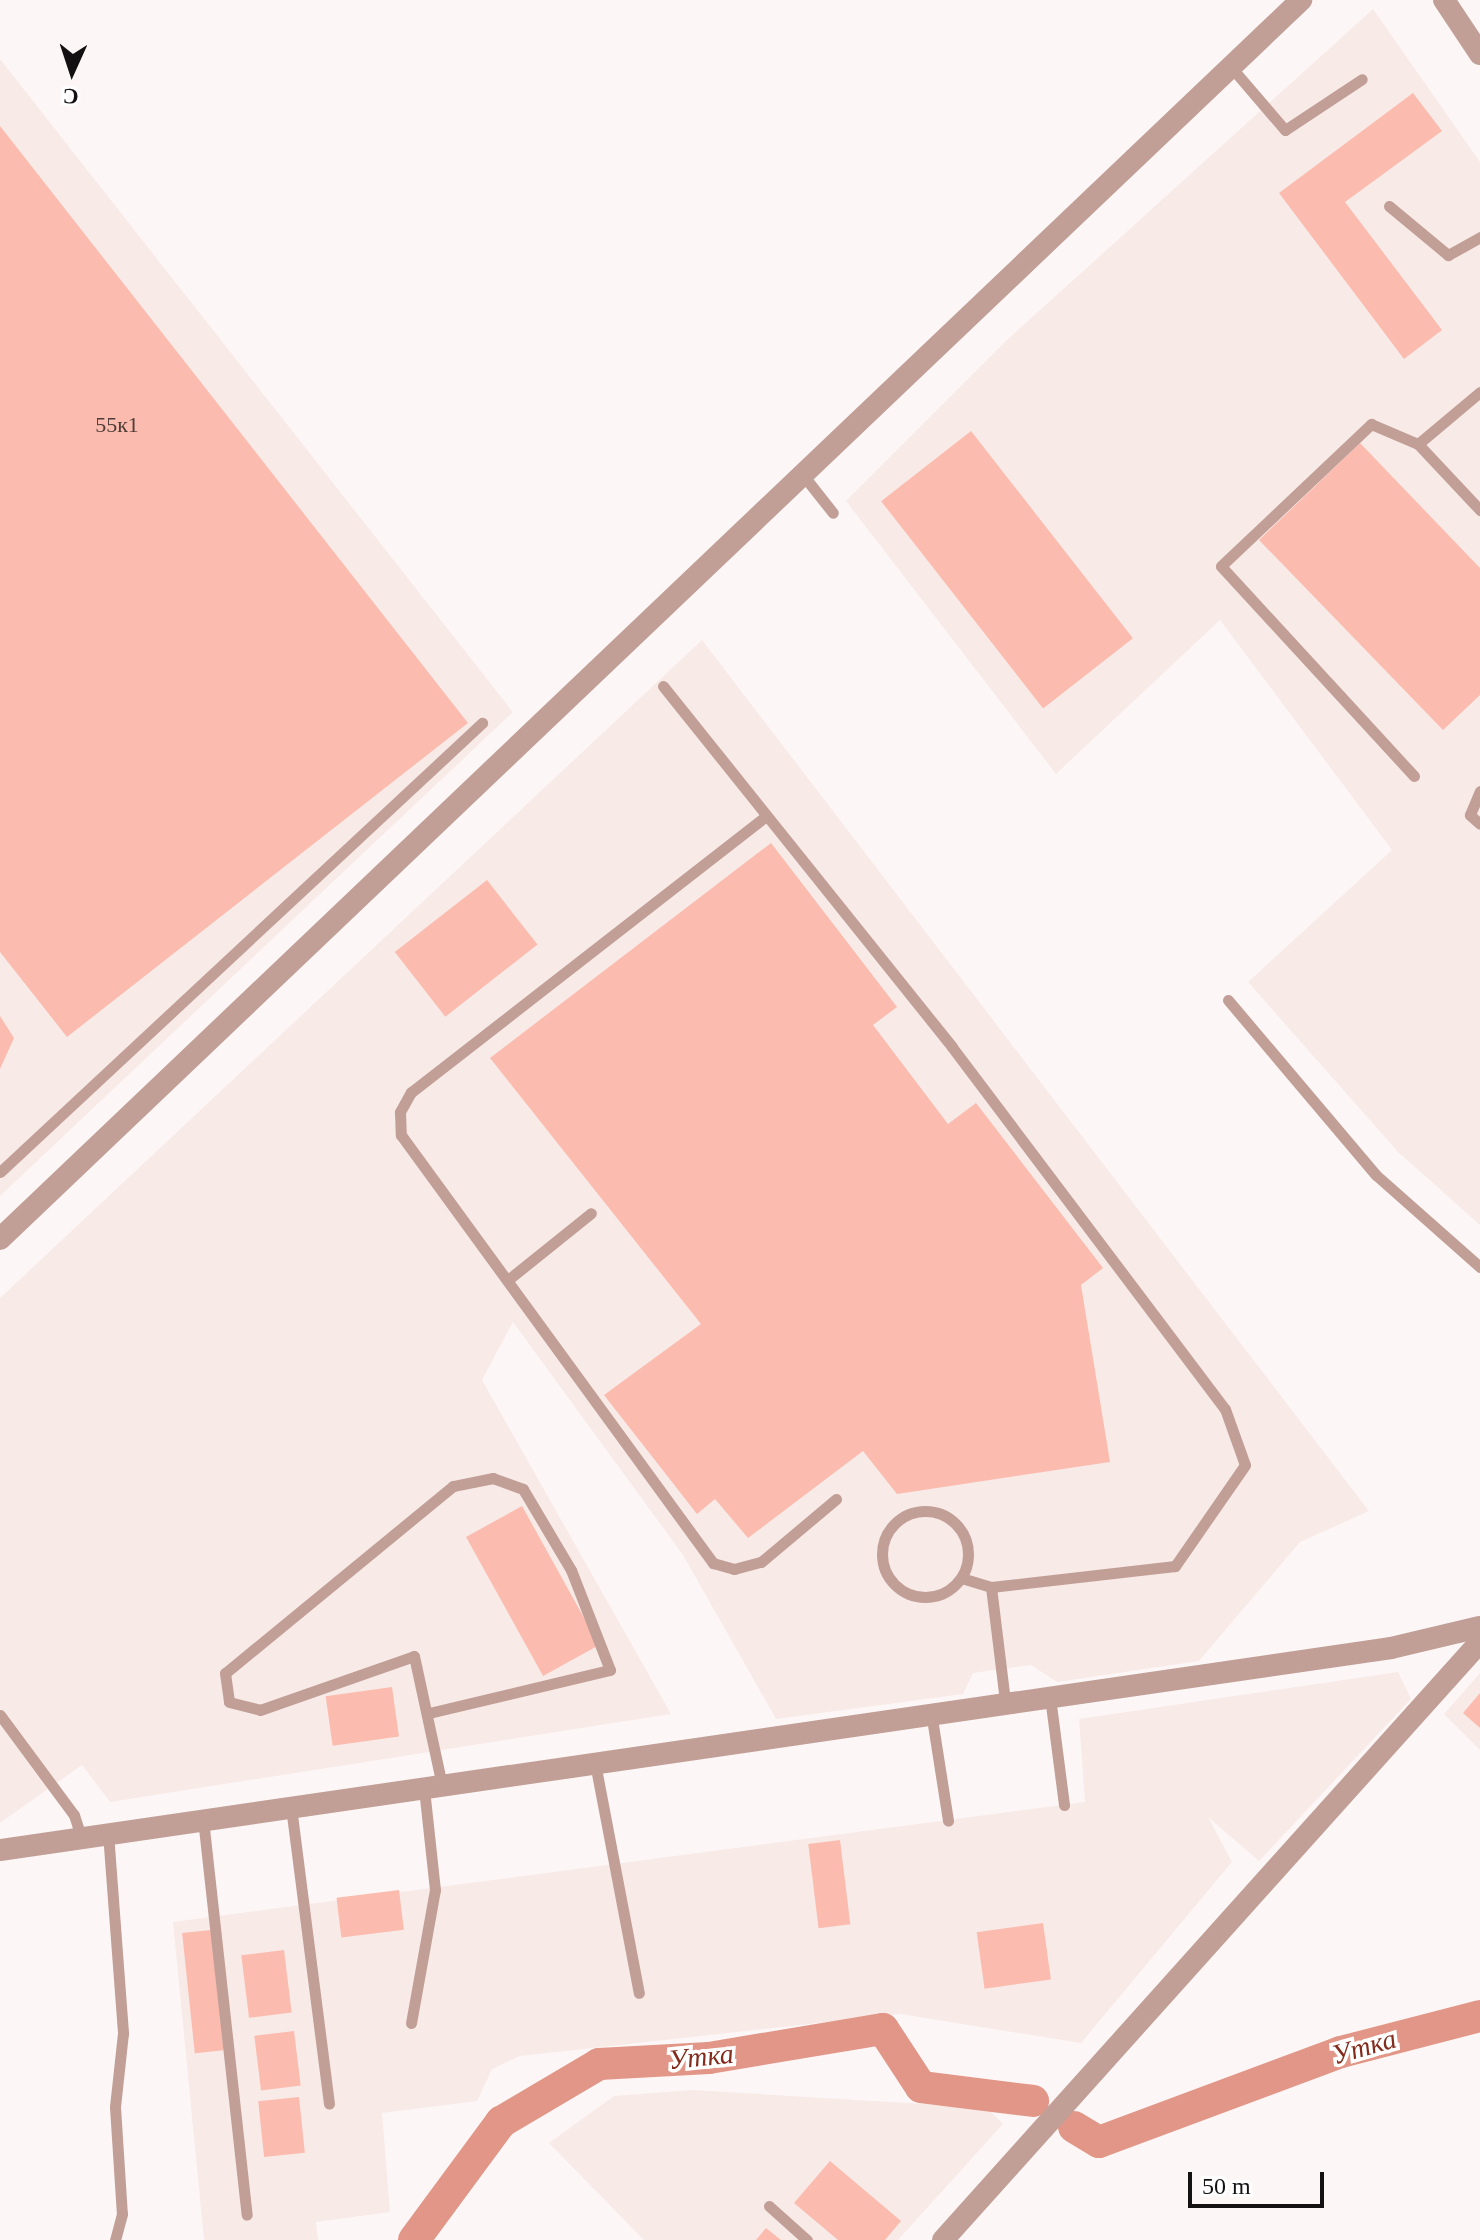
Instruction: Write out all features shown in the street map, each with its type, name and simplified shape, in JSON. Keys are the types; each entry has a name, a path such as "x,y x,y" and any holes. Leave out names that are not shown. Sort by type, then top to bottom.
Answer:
{"street":[{"path":"0,1239 1301,0"},
{"path":"1444,0 1480,54"},
{"path":"0,1850 1005,1701 1421,1643 1480,1627"},
{"path":"943,2240 1480,1642"}],"lane":[{"path":"1231,67 1285,130 1362,79"},
{"path":"1389,206 1448,255 1480,237"},
{"path":"1418,444 1480,392"},
{"path":"1414,776 1221,566 1371,424 1418,444 1480,510"},
{"path":"803,475 833,513"},
{"path":"663,686 1225,1409 1245,1465 1175,1566 991,1587 962,1578"},
{"path":"0,1172 482,723"},
{"path":"1480,791 1470,815 1480,824"},
{"path":"766,816 411,1092 400,1112 401,1135 568,1355 586,1399 713,1563 734,1569 761,1562 836,1499"},
{"path":"1228,1000 1376,1175 1480,1267"},
{"path":"509,1279 591,1213"},
{"path":"411,2023 435,1890 429,1713 414,1656 260,1710 229,1702 225,1673 453,1486 493,1478 523,1489 571,1570 610,1670 429,1713"},
{"path":"919,1511 946,1516 969,1550 962,1578 939,1596 897,1588 882,1564 885,1535 919,1511"},
{"path":"991,1587 1005,1701"},
{"path":"1050,1697 1064,1805"},
{"path":"931,1712 948,1821"},
{"path":"0,1715 74,1815 81,1837"},
{"path":"595,1763 639,1993"},
{"path":"291,1807 329,2104"},
{"path":"203,1819 247,2215"},
{"path":"108,1833 123,2033 115,2107 122,2214 115,2240"},
{"path":"769,2206 807,2240"}],"shaded area":[{"path":"1373,9 1480,162 1480,1225 1398,1152 1248,982 1392,850 1220,620 1056,774 846,501 1007,340"},
{"path":"0,59 513,712 0,1196"},
{"path":"702,640 1369,1511 1300,1542 1199,1661 1057,1682 1031,1665 973,1673 963,1694 776,1719 683,1555 513,1322 482,1380 671,1714 110,1802 82,1765 0,1823 0,1298"},
{"path":"1398,1672 1411,1699 1259,1861 1208,1817 1232,1862 1081,2043 900,2014 520,2056 492,2069 477,2101 382,2113 390,2212 316,2222 318,2240 204,2240 173,1922 1085,1802 1079,1719"},
{"path":"1480,1673 1480,1750 1444,1714"},
{"path":"693,2090 956,2106 991,2112 1003,2124 898,2240 644,2240 549,2143 614,2096"}],"building":[{"path":"1413,93 1442,131 1345,202 1442,330 1404,359 1279,193"},
{"path":"0,126 468,723 67,1037 0,952"},
{"path":"971,431 1133,638 1043,708 881,501"},
{"path":"1360,443 1480,568 1480,695 1443,730 1259,540"},
{"path":"771,843 897,1007 873,1025 948,1124 976,1103 1103,1268 1081,1285 1110,1462 897,1494 863,1451 748,1538 715,1499 697,1514 604,1395 701,1324 490,1058"},
{"path":"487,880 537,945 445,1017 395,952"},
{"path":"0,1016 14,1038 0,1069"},
{"path":"522,1506 599,1645 543,1676 466,1537"},
{"path":"392,1687 399,1737 333,1746 326,1696"},
{"path":"1480,1693 1480,1728 1463,1713"},
{"path":"840,1840 850,1924 819,1928 808,1844"},
{"path":"399,1890 404,1930 341,1937 336,1898"},
{"path":"1043,1923 1051,1979 985,1989 977,1932"},
{"path":"211,1930 224,2050 195,2053 182,1933"},
{"path":"284,1950 292,2013 249,2018 241,1955"},
{"path":"294,2031 301,2086 261,2090 254,2036"},
{"path":"299,2097 305,2153 264,2157 258,2101"},
{"path":"830,2161 901,2221 885,2240 838,2240 794,2203"},
{"path":"766,2228 781,2240 756,2240"}],"waterway":[{"name":"Утка","path":"1074,2127 1099,2142 1341,2052 1480,2016"},
{"name":"Утка","path":"414,2240 501,2122 599,2064 709,2058 883,2029 921,2087 1033,2101"}]}
